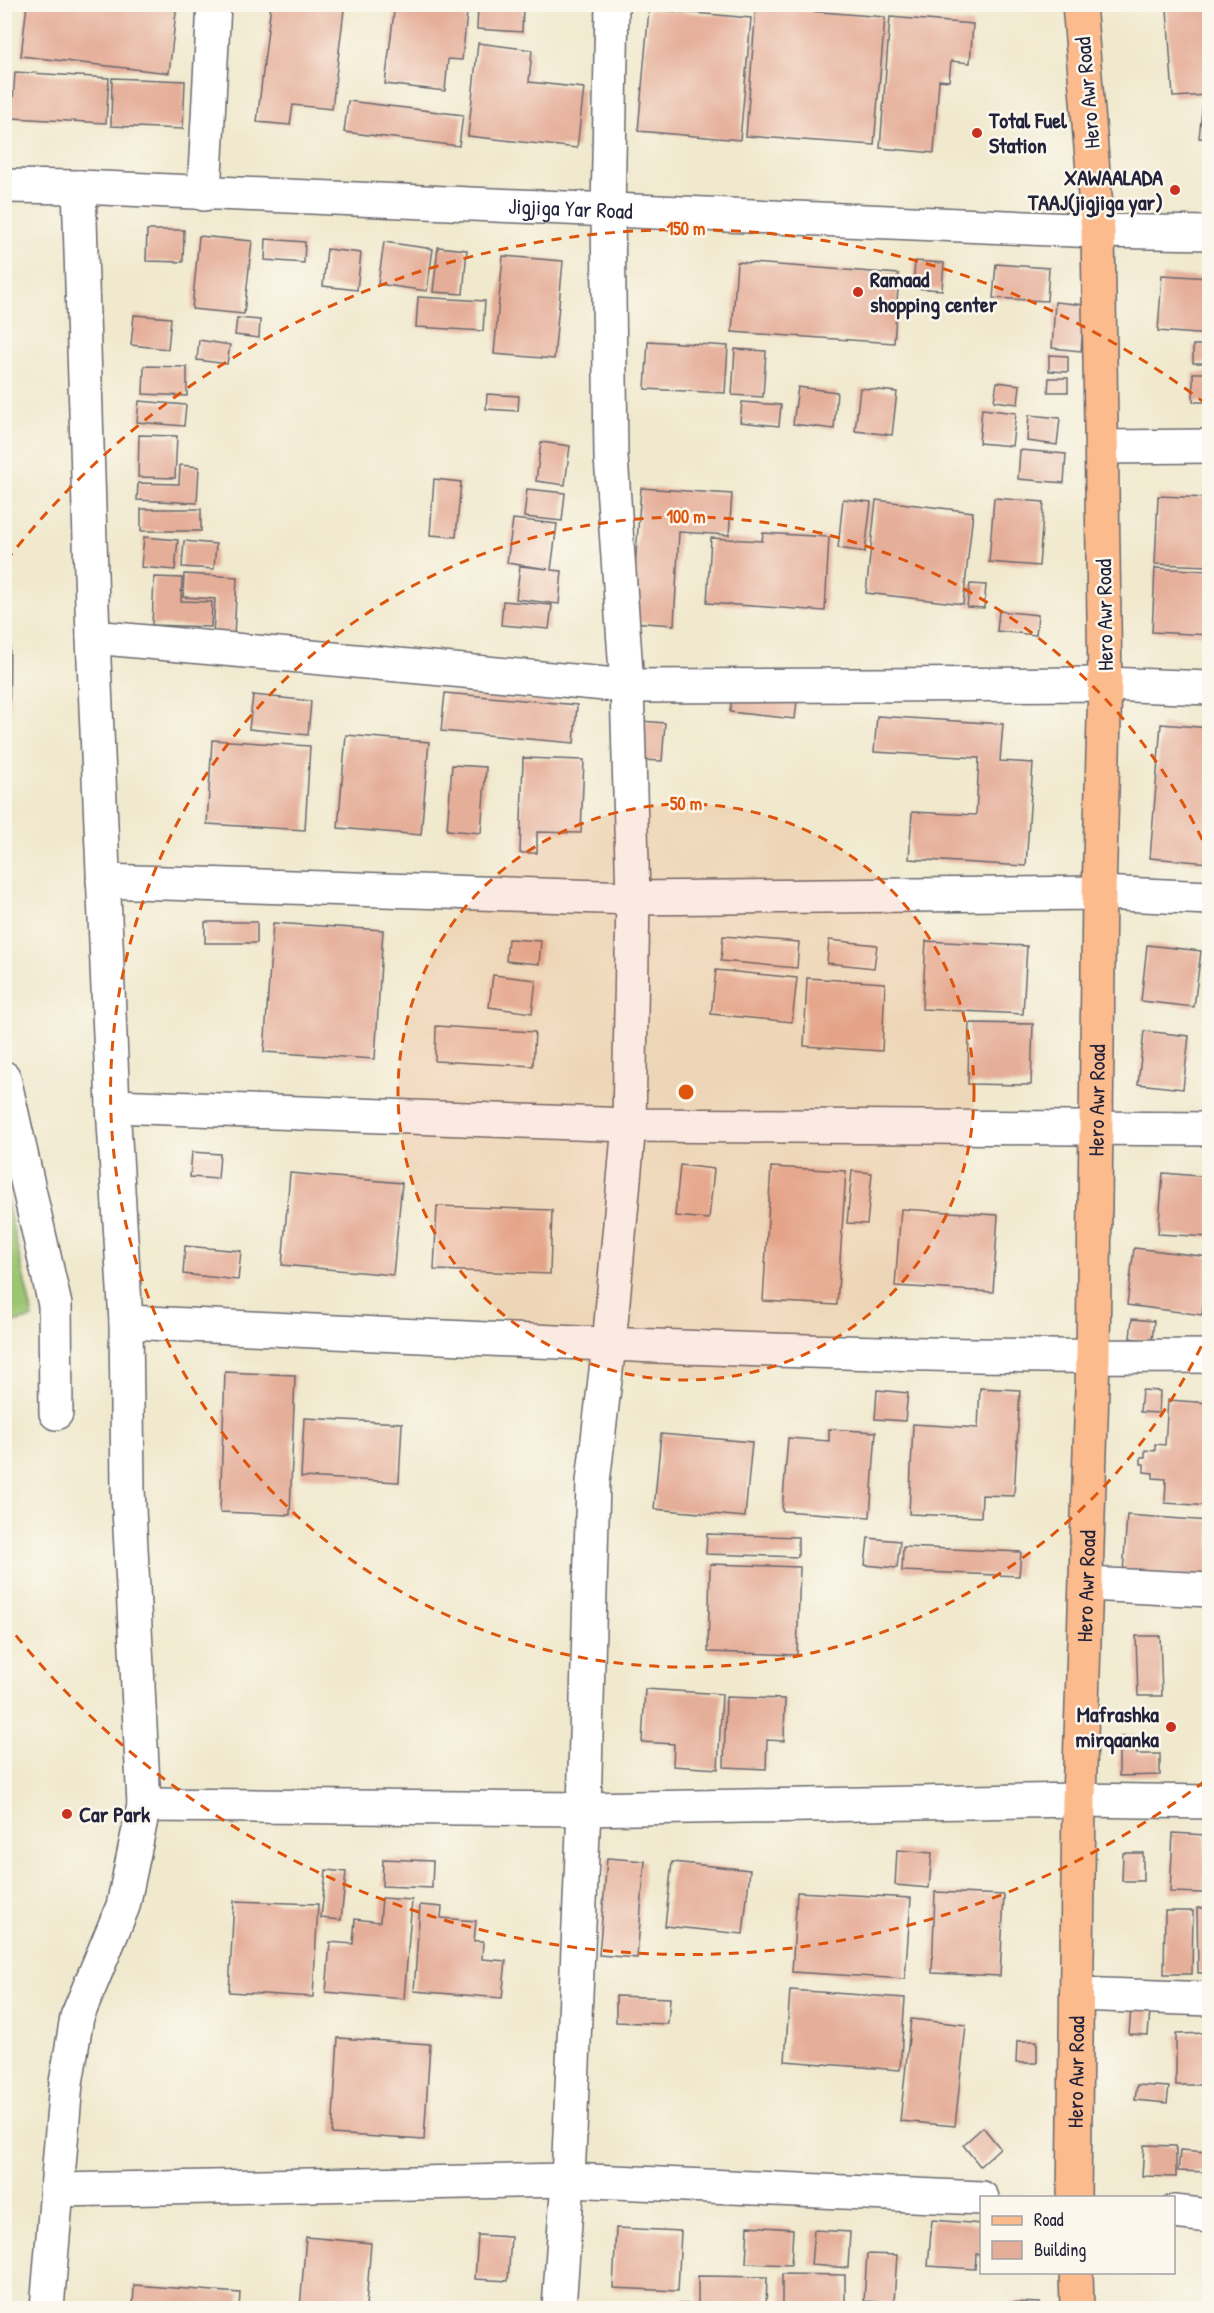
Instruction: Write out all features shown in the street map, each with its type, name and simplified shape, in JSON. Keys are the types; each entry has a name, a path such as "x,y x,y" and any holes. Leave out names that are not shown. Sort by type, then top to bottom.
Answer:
{"main road":[{"name":"Hero Awr Road","path":"1074,2196 1079,1800 1093,1357 1099,893 1105,684 1098,231 1079,4"},
{"path":"1076,2274 1077,2308"}],"street":[{"path":"204,194 214,4"},
{"path":"559,2308 568,2180 584,1809 593,1482 609,1345 629,1125 633,898 627,686 610,457 608,211 612,4"},
{"name":"Jigjiga Yar Road","path":"4,186 79,187 1098,231 1209,233"},
{"path":"47,2308 66,2083 77,2018 123,1906 144,1805 128,1489 126,1322 112,1106 93,636 79,187"},
{"path":"1102,447 1209,447"},
{"path":"93,636 627,686 1105,684 1209,688"},
{"path":"103,881 633,898 1099,893 1209,898"},
{"path":"4,1078 55,1305 56,1413"},
{"path":"112,1106 629,1125 1209,1129"},
{"path":"126,1322 609,1345 1093,1357 1209,1356"},
{"path":"1087,1584 1209,1590"},
{"path":"144,1805 584,1809 1079,1800 1209,1802"},
{"path":"1077,1994 1209,1999"},
{"path":"56,2190 568,2180 980,2198"},
{"path":"1175,2212 1209,2216"}],"green space":[{"path":"5,1192 33,1318 4,1325"}],"building":[{"path":"27,4 177,4 169,73 21,56"},
{"path":"271,4 297,4 344,10 332,109 293,105 290,125 257,122"},
{"path":"395,4 468,4 462,60 448,59 445,91 385,84"},
{"path":"478,7 523,9 522,32 477,29"},
{"path":"756,7 885,17 874,145 746,136"},
{"path":"649,9 751,18 740,140 638,131"},
{"path":"1167,9 1210,9 1209,95 1173,97"},
{"path":"890,17 973,24 970,63 951,61 949,81 939,80 934,153 880,148"},
{"path":"478,43 532,50 529,82 584,88 577,148 468,136"},
{"path":"4,69 10,70 6,111 4,111"},
{"path":"15,72 109,78 106,123 12,118"},
{"path":"112,78 185,81 183,129 111,126"},
{"path":"348,101 463,115 459,146 344,132"},
{"path":"1203,101 1210,102 1210,139 1199,138"},
{"path":"147,230 184,230 183,262 146,261"},
{"path":"199,236 252,241 244,314 192,309"},
{"path":"266,239 305,242 304,263 265,260"},
{"path":"384,242 433,249 427,291 378,284"},
{"path":"438,247 467,250 463,294 433,292"},
{"path":"327,249 361,253 357,290 323,286"},
{"path":"503,256 563,261 554,359 494,354"},
{"path":"915,261 944,263 942,290 913,288"},
{"path":"737,262 899,274 894,343 732,332"},
{"path":"996,264 1049,268 1047,301 993,298"},
{"path":"1162,275 1210,278 1210,335 1158,331"},
{"path":"418,297 485,301 483,331 416,327"},
{"path":"1055,302 1085,305 1081,351 1052,348"},
{"path":"134,315 171,318 168,349 131,345"},
{"path":"237,318 260,320 259,338 235,335"},
{"path":"199,340 230,345 227,364 197,360"},
{"path":"648,341 728,346 725,393 645,389"},
{"path":"1193,345 1210,345 1210,363 1193,363"},
{"path":"735,349 766,351 763,397 732,395"},
{"path":"1049,355 1068,356 1068,372 1049,371"},
{"path":"144,366 187,367 187,396 143,394"},
{"path":"1193,373 1210,373 1210,402 1193,402"},
{"path":"1049,378 1068,378 1068,392 1048,392"},
{"path":"997,382 1020,385 1018,404 994,401"},
{"path":"798,387 837,392 834,429 793,424"},
{"path":"860,388 897,392 892,435 855,431"},
{"path":"487,394 519,396 518,411 486,409"},
{"path":"139,401 186,405 184,426 137,422"},
{"path":"742,402 781,405 779,426 740,422"},
{"path":"982,409 1016,413 1012,446 979,443"},
{"path":"1029,415 1060,418 1057,445 1027,441"},
{"path":"139,435 177,436 175,478 138,477"},
{"path":"541,442 570,446 565,485 536,481"},
{"path":"1020,450 1066,454 1064,483 1018,479"},
{"path":"180,465 199,467 197,503 137,500 138,483 179,484"},
{"path":"434,479 461,482 456,537 430,535"},
{"path":"641,488 732,494 729,535 679,532 674,625 631,622"},
{"path":"527,489 565,493 562,521 524,517"},
{"path":"1158,496 1210,498 1210,566 1155,564"},
{"path":"994,498 1044,502 1039,566 989,562"},
{"path":"843,499 871,502 865,552 838,548"},
{"path":"876,500 973,512 963,604 866,593"},
{"path":"141,509 201,509 201,531 141,531"},
{"path":"513,519 557,524 551,570 562,571 559,604 516,599 520,566 548,569 507,563"},
{"path":"763,533 829,537 825,611 707,603 711,538 762,541"},
{"path":"144,537 178,540 175,570 141,567"},
{"path":"184,541 216,544 214,569 182,567"},
{"path":"1155,568 1210,571 1210,635 1152,632"},
{"path":"184,574 237,577 234,637 213,636 215,599 183,597"},
{"path":"154,577 182,578 181,601 212,602 211,627 152,625"},
{"path":"970,584 986,585 984,608 967,607"},
{"path":"503,601 552,605 549,629 501,625"},
{"path":"999,611 1038,615 1036,635 997,631"},
{"path":"4,631 10,632 9,746 4,746"},
{"path":"445,693 577,705 574,743 441,731"},
{"path":"732,694 797,700 795,719 730,712"},
{"path":"253,695 311,701 308,735 249,729"},
{"path":"877,716 1003,724 1000,761 1033,763 1026,866 909,859 912,812 976,815 979,758 874,752"},
{"path":"641,721 665,723 662,761 639,760"},
{"path":"1161,724 1210,728 1210,863 1150,858"},
{"path":"346,735 429,742 421,835 338,828"},
{"path":"212,740 310,746 305,830 207,824"},
{"path":"523,758 584,760 581,833 537,832 537,853 520,853"},
{"path":"452,765 486,767 481,833 447,830"},
{"path":"205,922 257,922 257,943 205,943"},
{"path":"273,923 383,930 375,1059 264,1052"},
{"path":"723,936 799,942 797,968 721,961"},
{"path":"508,939 541,941 539,964 506,961"},
{"path":"829,940 877,945 874,968 827,963"},
{"path":"926,941 1027,946 1023,1014 922,1009"},
{"path":"1147,945 1201,951 1194,1007 1141,1001"},
{"path":"716,970 797,978 792,1022 711,1014"},
{"path":"493,975 536,980 532,1013 489,1007"},
{"path":"807,978 885,983 882,1051 804,1046"},
{"path":"969,1023 1033,1024 1031,1085 968,1084"},
{"path":"436,1026 535,1032 533,1066 435,1061"},
{"path":"1144,1031 1189,1036 1183,1089 1138,1084"},
{"path":"192,1152 220,1154 218,1179 190,1177"},
{"path":"680,1165 714,1169 709,1219 675,1216"},
{"path":"771,1167 846,1171 837,1305 763,1301"},
{"path":"852,1171 872,1173 867,1224 847,1223"},
{"path":"290,1173 402,1183 393,1275 282,1265"},
{"path":"1163,1173 1210,1177 1210,1237 1158,1234"},
{"path":"437,1206 552,1210 550,1274 434,1270"},
{"path":"901,1209 998,1215 993,1292 895,1286"},
{"path":"185,1246 241,1251 238,1280 183,1274"},
{"path":"1134,1248 1209,1257 1202,1315 1127,1305"},
{"path":"1132,1319 1154,1321 1152,1341 1130,1338"},
{"path":"225,1372 295,1375 290,1515 220,1512"},
{"path":"980,1388 1020,1390 1014,1496 982,1495 981,1517 909,1514 913,1424 978,1428"},
{"path":"877,1390 908,1393 905,1421 875,1419"},
{"path":"1142,1390 1160,1391 1159,1413 1140,1412"},
{"path":"1168,1400 1210,1403 1210,1506 1165,1503 1166,1479 1153,1478 1153,1473 1144,1472 1141,1457 1145,1457 1145,1450 1155,1451 1155,1444 1165,1445"},
{"path":"304,1418 402,1423 399,1482 301,1477"},
{"path":"829,1429 876,1432 870,1517 782,1511 788,1438 829,1441"},
{"path":"661,1434 752,1442 745,1517 654,1509"},
{"path":"1127,1515 1210,1521 1210,1578 1123,1573"},
{"path":"707,1534 798,1537 798,1557 706,1554"},
{"path":"868,1538 900,1541 897,1568 865,1565"},
{"path":"903,1547 1021,1552 1019,1576 902,1571"},
{"path":"710,1564 800,1567 797,1655 708,1652"},
{"path":"1136,1636 1160,1636 1162,1696 1138,1696"},
{"path":"645,1689 722,1694 718,1769 673,1766 674,1744 642,1742"},
{"path":"726,1697 785,1699 784,1741 767,1740 766,1769 724,1767"},
{"path":"1136,1736 1137,1754 1160,1754 1160,1775 1119,1776 1119,1737"},
{"path":"1173,1833 1206,1835 1203,1893 1170,1892"},
{"path":"897,1850 932,1853 929,1888 895,1885"},
{"path":"1123,1853 1143,1853 1143,1881 1122,1881"},
{"path":"607,1858 645,1861 637,1958 599,1955"},
{"path":"383,1859 433,1861 432,1888 382,1886"},
{"path":"672,1862 750,1870 743,1934 665,1926"},
{"path":"326,1870 346,1872 341,1920 321,1918"},
{"path":"797,1892 911,1898 905,1979 792,1972"},
{"path":"935,1892 1004,1895 1000,1976 932,1973"},
{"path":"382,1898 412,1900 404,1999 326,1992 330,1942 353,1944 355,1919 380,1922"},
{"path":"234,1901 318,1904 313,1997 229,1992"},
{"path":"420,1905 442,1907 441,1918 476,1921 474,1941 483,1941 482,1959 506,1961 502,1998 414,1991"},
{"path":"1197,1908 1210,1908 1210,1973 1198,1973"},
{"path":"1165,1911 1193,1911 1192,1974 1164,1974"},
{"path":"790,1990 905,1998 900,2070 785,2061"},
{"path":"616,1996 670,1998 668,2024 616,2022"},
{"path":"1131,2008 1150,2010 1148,2035 1129,2034"},
{"path":"911,2019 966,2025 955,2126 900,2121"},
{"path":"1210,2033 1210,2085 1176,2085 1176,2034"},
{"path":"338,2038 430,2044 424,2140 332,2134"},
{"path":"1017,2041 1037,2041 1037,2063 1016,2063"},
{"path":"1137,2085 1169,2087 1167,2103 1135,2100"},
{"path":"983,2127 1000,2148 980,2166 963,2145"},
{"path":"1144,2145 1176,2146 1176,2177 1142,2176"},
{"path":"1180,2150 1208,2152 1207,2172 1178,2171"},
{"path":"932,2220 980,2224 980,2255 976,2254 975,2269 928,2266"},
{"path":"748,2226 793,2229 791,2265 746,2263"},
{"path":"616,2228 681,2231 678,2291 613,2288"},
{"path":"814,2230 850,2232 848,2268 811,2265"},
{"path":"478,2235 511,2237 508,2281 475,2279"},
{"path":"306,2237 371,2243 366,2306 380,2308 300,2308"},
{"path":"867,2254 897,2255 894,2303 864,2301"},
{"path":"782,2274 845,2275 845,2308 782,2308"},
{"path":"698,2276 767,2277 766,2308 698,2308"},
{"path":"134,2285 240,2293 239,2308 133,2308"},
{"path":"1012,2302 1040,2303 1039,2308 1011,2308"},
{"path":"630,2303 688,2304 688,2308 630,2308"}],"place":[{"name":"Total Fuel Station","path":"977,133"},
{"name":"XAWAALADA TAAJ(jigjiga yar)","path":"1175,190"},
{"name":"Ramaad shopping center","path":"858,292"},
{"name":"Mafrashka mirqaanka","path":"1171,1727"},
{"name":"Car Park","path":"67,1814"}]}
